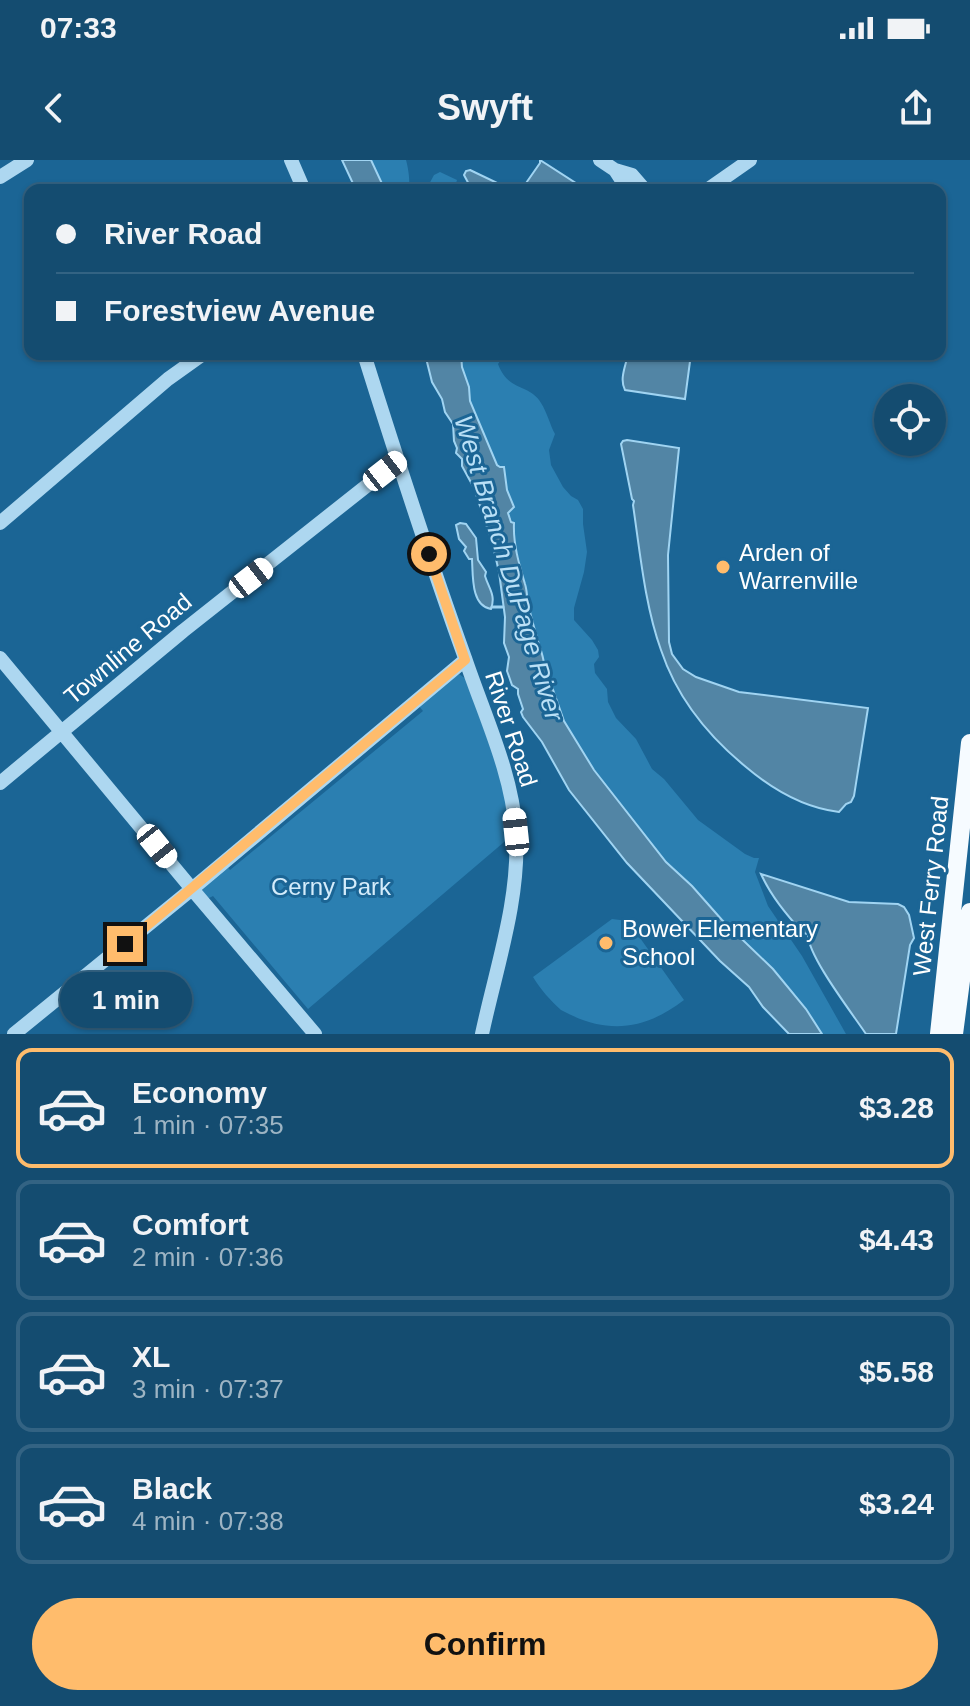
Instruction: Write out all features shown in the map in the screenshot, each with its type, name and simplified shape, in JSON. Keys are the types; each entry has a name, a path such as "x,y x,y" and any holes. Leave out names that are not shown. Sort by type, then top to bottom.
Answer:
{"main road":[{"name":"West Ferry Road","path":"939,1034 970,743"},
{"name":"West Ferry Road","path":"954,1034 970,912"}],"street":[{"path":"0,177 27,160"},
{"path":"291,160 301,184"},
{"path":"600,160 619,165 640,184"},
{"path":"716,184 750,160"},
{"path":"619,165 626,184"},
{"path":"0,523 168,379 195,360"},
{"name":"River Road","path":"366,360 510,790 516,832 514,891 482,1034"},
{"name":"Townline Road","path":"0,783 183,631 398,461"},
{"path":"0,658 315,1034"},
{"path":"14,1034 465,660"}],"green space":[{"path":"371,160 406,160 409,184 382,184"},
{"path":"440,172 457,180 456,184 429,184 434,175"},
{"path":"461,360 501,360 498,364 508,380 531,393 543,407 555,434 549,450 551,465 563,487 583,509 587,552 574,620 598,650 595,673 607,689 608,702 616,718 636,739 652,769 698,820 745,854 759,858 755,872 768,906 802,956 846,1034 822,1034 773,968 666,862 594,770 564,721 543,664 521,574 513,539 514,524 508,513 504,467 497,465 470,401"},
{"name":"Cerny Park","path":"459,674 466,679 501,777 510,837 308,1009 213,896 207,899 203,886 226,865 230,870 423,711 418,705"},
{"path":"612,919 628,921 684,1000 638,1024 608,1026 577,1018 561,1010 546,995 533,977"}],"water":[{"path":"342,160 371,160 382,184 353,184"},
{"path":"540,160 577,184 525,184"},
{"path":"466,171 499,184 469,184 464,175"},
{"name":"West Branch DuPage River","path":"426,360 461,360 470,401 497,465 504,467 507,490 514,507 508,513 514,523 515,546 530,611 564,721 594,770 666,862 773,969 822,1034 789,1034 749,987 720,961 627,863 569,790 542,742 523,717 518,689 512,685 507,671 509,657 504,643 505,617 492,542 474,488 462,466 462,459 456,453 453,424 432,382"},
{"path":"627,360 690,360 685,399 625,390 623,377"},
{"path":"627,440 679,448 668,555 669,642 672,654 683,669 696,677 739,692 868,708 854,796 839,812 801,802 756,775 707,729 685,700 668,668 655,633 634,501 621,444"},
{"path":"466,524 476,538 478,560 486,572 492,596 491,609 484,607 476,596 472,559 469,559 464,551 466,547 459,539 456,525"},
{"path":"761,874 849,902 898,904 904,907 914,938 910,945 896,1034 866,1034 822,969 808,934 803,933 785,912"}],"waterway":[{"name":"West Branch DuPage River","path":"492,607 503,607"}],"place":[{"name":"Arden of Warrenville","path":"723,567"},
{"name":"Bower Elementary School","path":"606,943"}],"route":[{"path":"125,944 465,660 429,554"}]}
